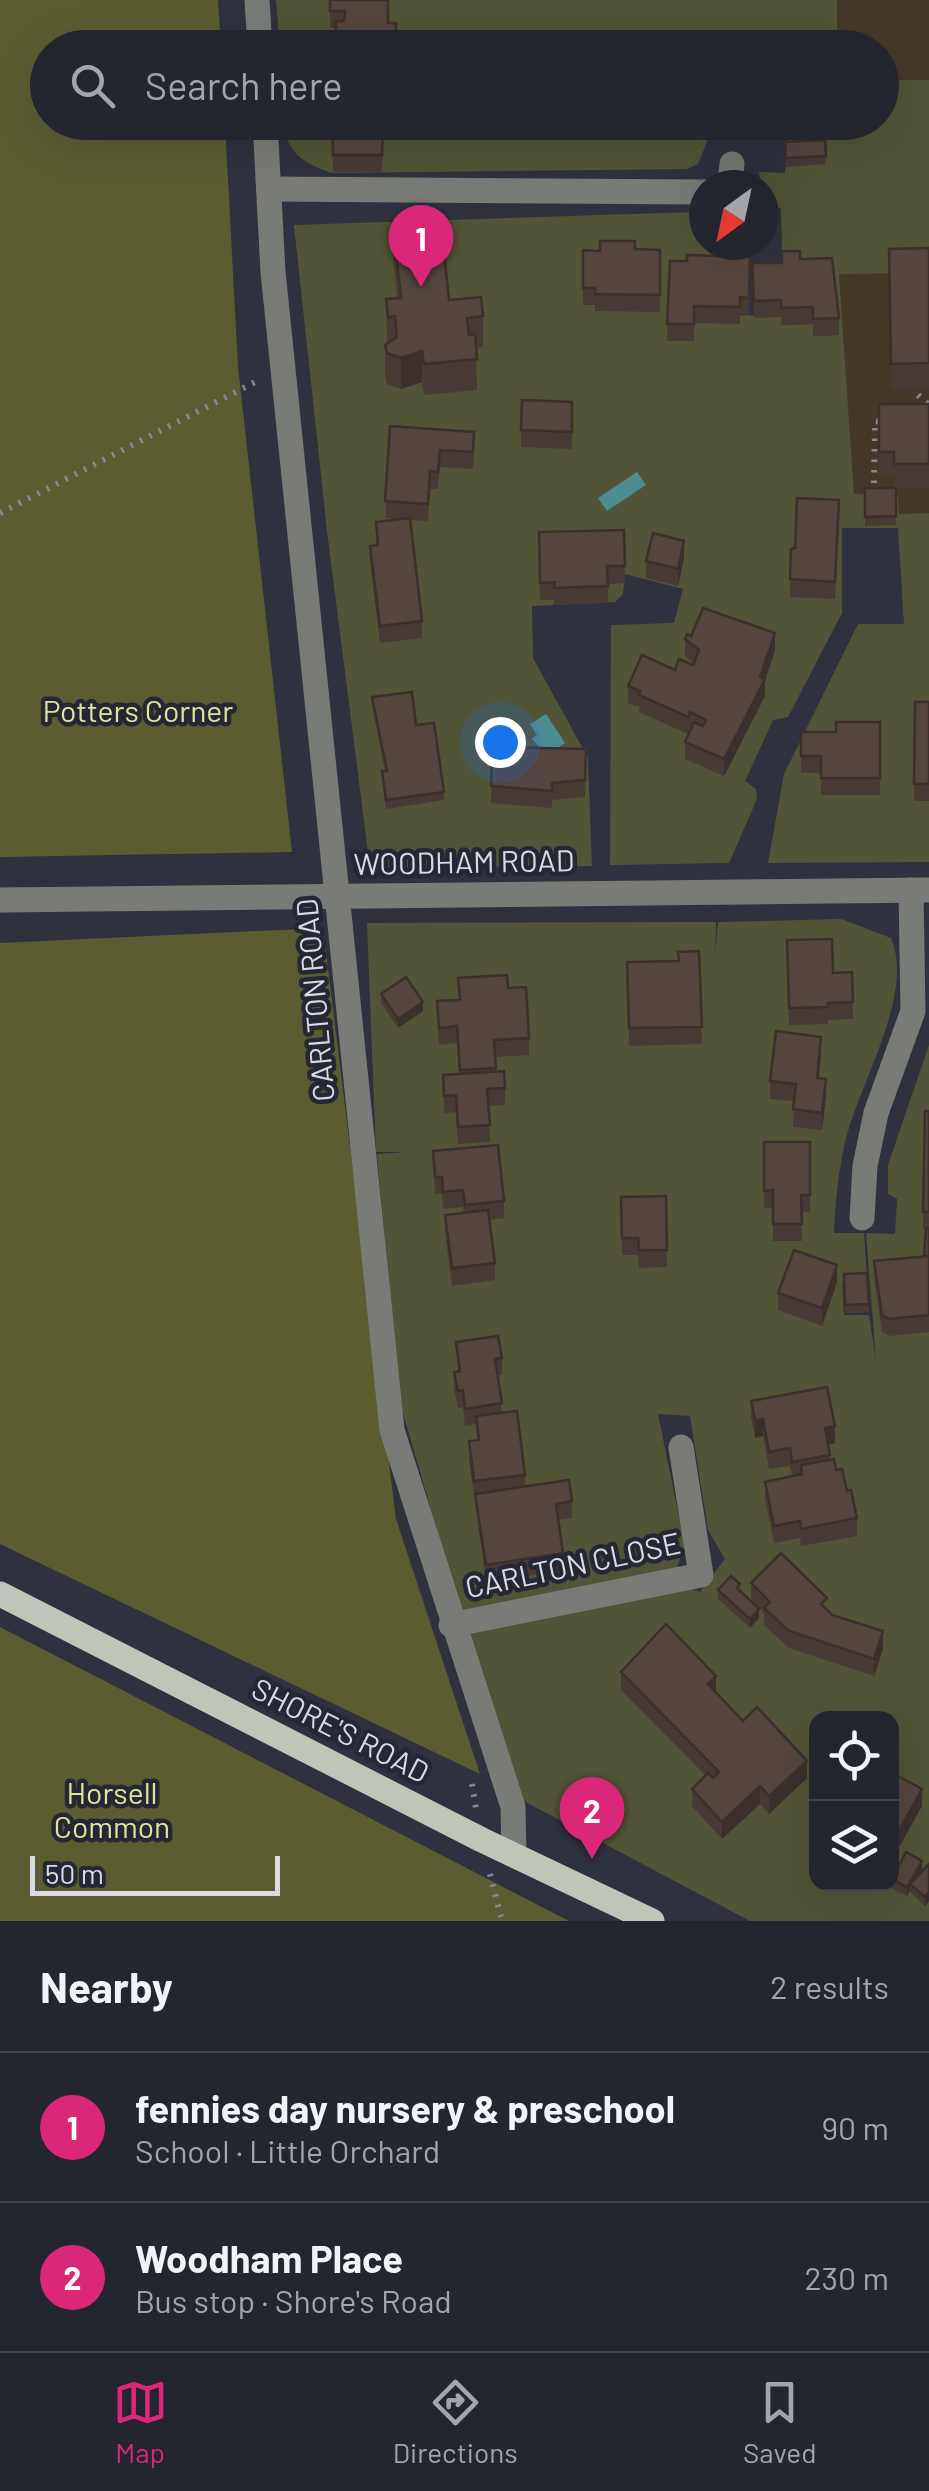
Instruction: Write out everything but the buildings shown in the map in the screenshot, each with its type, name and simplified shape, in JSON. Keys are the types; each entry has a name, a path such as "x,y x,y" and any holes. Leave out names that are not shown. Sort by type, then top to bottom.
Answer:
{"main road":[{"name":"SHORE'S ROAD","path":"0,1594 652,1921"}],"street":[{"path":"256,0 258,30"},
{"name":"CARLTON ROAD","path":"266,140 284,368 392,1430 512,1807 514,1854"},
{"path":"270,189 689,192"},
{"path":"862,1218 865,1166 876,1113 913,1010 920,890"},
{"name":"WOODHAM ROAD","path":"0,900 920,890"},
{"name":"CARLTON CLOSE","path":"451,1624 701,1574 681,1447"}],"path":[{"path":"0,514 284,368"},
{"path":"918,395 929,405"},
{"path":"874,483 875,421 893,422"}],"shaded area":[{"path":"837,0 929,0 929,513 898,514 897,495 854,494 839,273 877,140 899,140 899,30 837,30"}],"green space":[{"name":"Potters Corner","path":"0,0 218,0 220,30 30,30 30,140 226,140 238,367 292,852 0,857"},
{"path":"276,0 837,0 837,30 279,30"},
{"path":"899,80 929,80 929,273 839,274 854,494 898,495 899,514 929,513 929,862 768,863 784,774 858,624 904,624 898,528 842,528 842,613 788,717 773,720 745,781 756,789 757,799 729,863 610,865 611,625 674,623 683,589 625,574 623,594 615,602 532,606 533,658 588,758 592,866 370,868 327,531 294,225 689,212 689,260 718,260 694,323 740,315 781,317 782,325 813,324 814,336 839,335 838,311 782,255 779,173 785,173 788,140 899,140"},
{"path":"708,140 698,164 687,169 331,173 298,156 288,142"},
{"path":"841,919 891,938 897,961 896,986 881,1042 850,1123 837,1190 834,1233 864,1233 867,1280 842,1282 844,1315 869,1315 876,1361 866,1233 895,1234 897,1199 888,1194 888,1165 929,1045 929,1921 750,1921 520,1799 468,1633 689,1588 700,1592 725,1559 708,1530 690,1416 658,1414 685,1546 676,1570 461,1612 400,1403 377,1154 405,1152 376,1152 367,923 716,922 715,954 718,922"},
{"path":"323,928 396,1519 480,1774 0,1544 0,943"},
{"name":"Horsell Common","path":"0,1627 569,1921 0,1921"}],"water":[{"path":"637,472 646,485 607,511 598,498"},
{"path":"546,714 565,743 547,755 532,739 537,735 530,724"}],"place":[{"name":"fennies day nursery & preschool","path":"421,287"},
{"name":"Woodham Place","path":"592,1859"}]}
